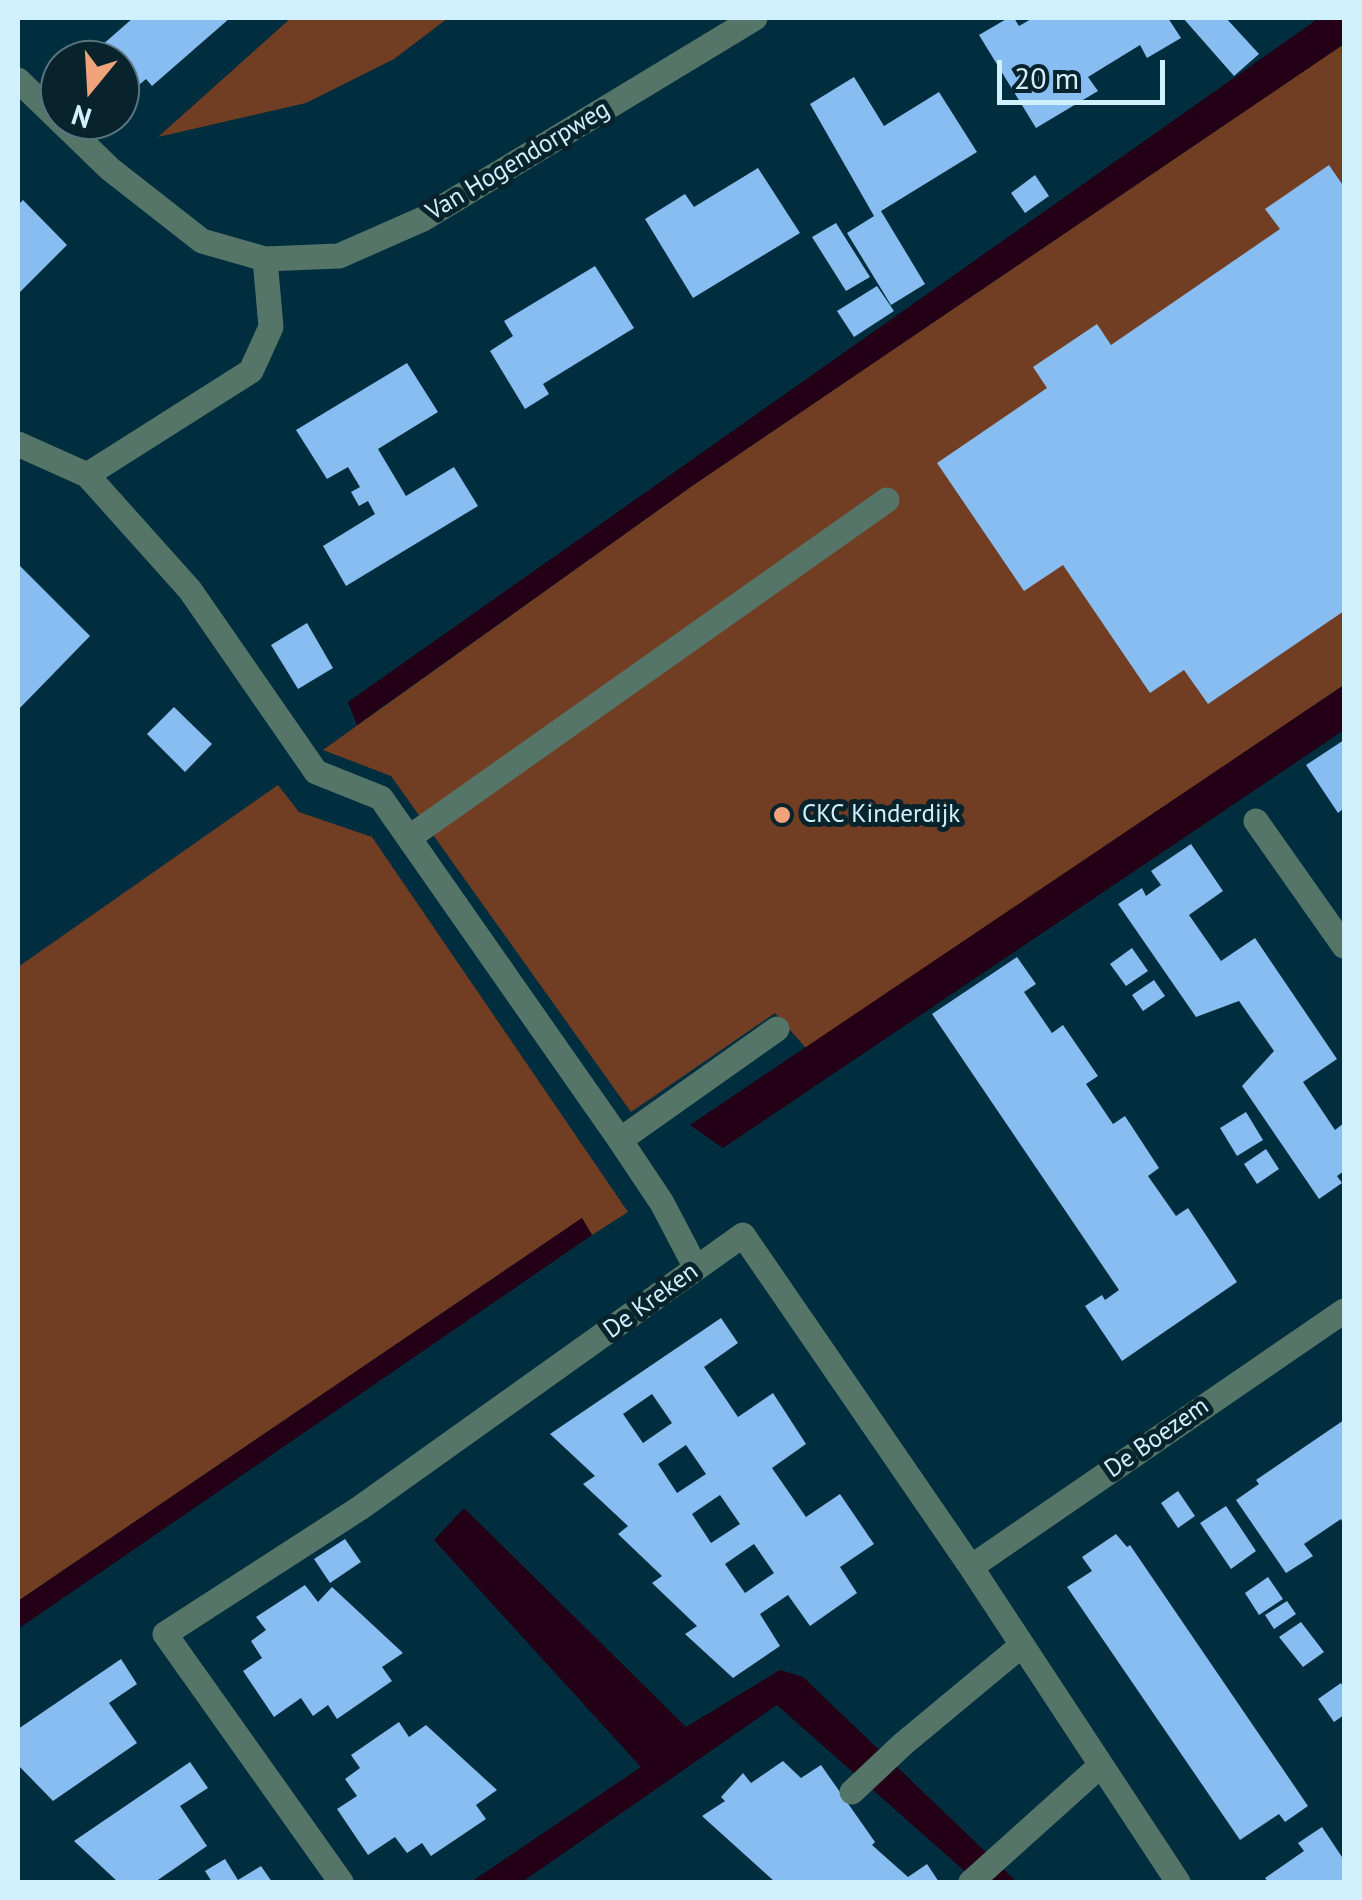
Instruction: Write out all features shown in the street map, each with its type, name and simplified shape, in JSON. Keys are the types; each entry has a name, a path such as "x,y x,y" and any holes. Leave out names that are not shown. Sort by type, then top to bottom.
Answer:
{"street":[{"name":"Van Hogendorpweg","path":"18,80 110,169 202,241 265,259 339,256 423,220 755,18"},
{"path":"87,475 250,371 270,327 265,259"},
{"path":"18,444 87,475 190,590 316,772 381,798 620,1140 662,1204 696,1268"},
{"path":"410,837 887,500"},
{"path":"1256,820 1344,946"},
{"path":"620,1140 776,1029"},
{"name":"De Kreken","path":"341,1882 165,1634 360,1508 743,1235 972,1567 1020,1646 1178,1882"},
{"name":"De Boezem","path":"972,1567 1344,1311"},
{"path":"852,1792 1020,1646"},
{"path":"971,1882 1100,1766"}],"shaded area":[{"path":"291,18 448,18 394,59 306,103 158,137"},
{"path":"1319,18 1344,18 1344,44 692,486 357,725 348,702"},
{"path":"1344,44 1344,685 806,1048 775,1013 631,1112 391,776 323,750 692,486"},
{"path":"1344,685 1344,730 723,1148 690,1125"},
{"path":"278,785 299,812 372,837 628,1212 592,1235 582,1218 18,1601 18,967"},
{"path":"582,1218 592,1235 18,1629 18,1601"},
{"path":"464,1508 686,1727 780,1670 803,1677 1017,1882 977,1882 777,1705 522,1882 471,1882 641,1767 434,1540"}],"building":[{"path":"133,18 230,18 152,86 146,79 140,84 140,40 108,40"},
{"path":"1014,18 1019,26 1033,18 1168,18 1181,38 1147,58 1140,45 1088,77 1098,91 1036,128 979,35"},
{"path":"1183,18 1226,18 1259,54 1234,76"},
{"path":"854,77 884,126 939,92 977,152 881,211 925,284 891,305 847,233 874,216 810,104"},
{"path":"1329,165 1344,187 1344,611 1208,704 1184,670 1150,693 1063,565 1024,591 937,463 1047,388 1033,367 1097,324 1111,345 1280,229 1265,209"},
{"path":"758,168 800,233 693,298 645,219 685,194 694,207"},
{"path":"1035,175 1049,196 1025,213 1011,193"},
{"path":"23,200 67,245 18,294 18,205"},
{"path":"836,223 870,277 846,291 812,237"},
{"path":"595,266 634,328 543,384 549,394 525,409 490,351 513,336 504,321"},
{"path":"877,286 894,311 854,337 837,311"},
{"path":"407,363 438,412 378,449 406,496 454,467 478,506 346,586 323,546 375,514 368,501 359,506 351,492 360,487 348,467 327,479 296,430"},
{"path":"18,564 90,636 18,710"},
{"path":"307,623 333,668 298,689 271,645"},
{"path":"174,707 212,744 185,772 147,734"},
{"path":"1344,740 1344,808 1338,813 1306,765"},
{"path":"1191,844 1223,891 1189,915 1221,961 1255,938 1337,1059 1303,1082 1335,1130 1344,1123 1344,1171 1337,1176 1342,1183 1319,1199 1242,1086 1274,1051 1239,1001 1196,1017 1118,904 1142,888 1146,896 1161,885 1151,871"},
{"path":"1132,948 1148,971 1126,986 1110,964"},
{"path":"1017,957 1036,984 1024,992 1052,1033 1063,1025 1098,1076 1086,1084 1113,1124 1125,1116 1159,1168 1148,1176 1176,1216 1188,1208 1237,1282 1122,1361 1085,1306 1102,1295 1105,1300 1119,1290 932,1014"},
{"path":"1154,980 1165,996 1143,1011 1132,995"},
{"path":"1246,1112 1263,1140 1237,1156 1220,1128"},
{"path":"1266,1149 1279,1169 1257,1184 1244,1164"},
{"path":"721,1318 738,1343 704,1367 738,1417 773,1393 806,1444 772,1468 806,1517 840,1494 874,1544 840,1567 857,1593 810,1626 788,1595 760,1614 780,1646 733,1678 685,1634 697,1626 652,1583 662,1576 618,1534 628,1526 583,1484 595,1476 550,1434","holes":["652,1394 672,1423 643,1443 623,1414","686,1445 706,1474 677,1493 658,1464","720,1495 740,1524 711,1543 692,1514","754,1544 774,1573 745,1593 725,1564"]},
{"path":"1344,1420 1344,1525 1341,1519 1304,1544 1313,1556 1286,1573 1236,1500 1259,1484 1256,1480"},
{"path":"1178,1491 1195,1516 1178,1528 1161,1503"},
{"path":"1226,1506 1256,1551 1231,1569 1200,1523"},
{"path":"1116,1534 1127,1547 1130,1545 1308,1806 1285,1822 1279,1814 1240,1840 1067,1587 1092,1571 1082,1557"},
{"path":"345,1539 361,1562 330,1583 314,1559"},
{"path":"1268,1577 1283,1599 1259,1615 1245,1593"},
{"path":"305,1585 318,1602 332,1587 403,1653 382,1667 392,1681 337,1719 328,1705 313,1716 301,1698 274,1717 243,1671 262,1658 251,1641 266,1630 256,1617"},
{"path":"1287,1601 1296,1614 1274,1629 1265,1615"},
{"path":"1301,1622 1324,1652 1303,1667 1279,1637"},
{"path":"121,1659 137,1684 109,1703 137,1743 53,1801 18,1765 18,1729"},
{"path":"1341,1683 1344,1715 1334,1722 1318,1699"},
{"path":"399,1722 409,1737 426,1725 497,1790 476,1805 486,1819 431,1856 422,1843 407,1853 395,1837 368,1855 337,1809 357,1796 345,1779 360,1768 351,1755"},
{"path":"783,1761 801,1778 821,1765 875,1842 872,1845 908,1877 927,1864 939,1882 775,1882 702,1816 725,1801 721,1797 743,1773 751,1783"},
{"path":"190,1762 208,1788 180,1806 207,1846 155,1882 118,1882 74,1841"},
{"path":"1322,1827 1344,1860 1344,1882 1268,1882 1265,1878 1304,1851 1298,1843"},
{"path":"225,1859 238,1880 261,1866 272,1882 212,1882 205,1871"}],"place":[{"name":"CKC Kinderdijk","path":"782,815"}]}
